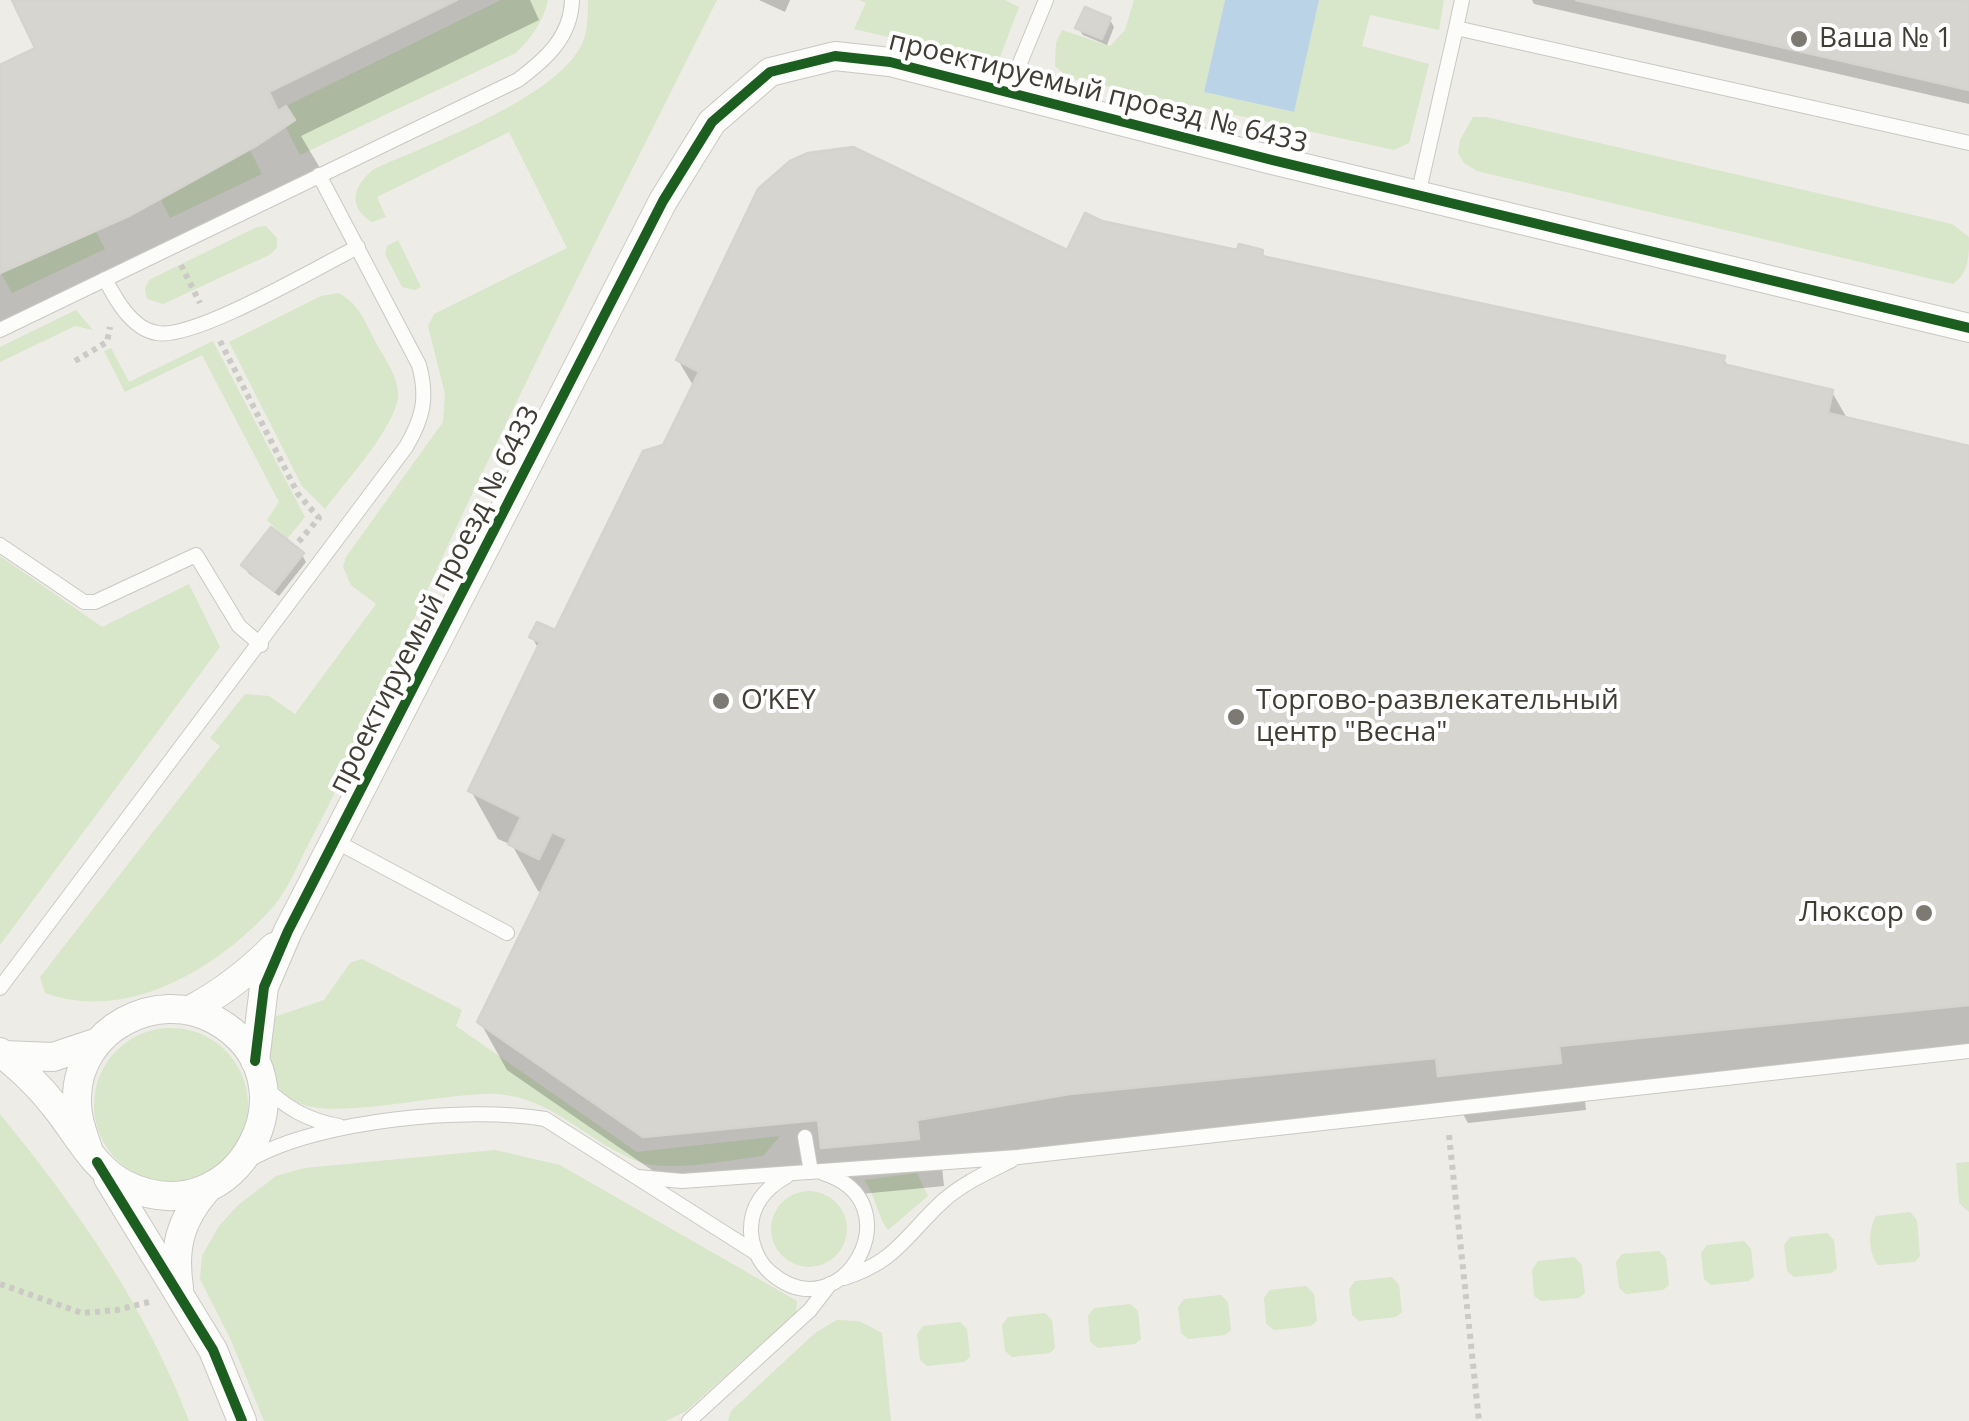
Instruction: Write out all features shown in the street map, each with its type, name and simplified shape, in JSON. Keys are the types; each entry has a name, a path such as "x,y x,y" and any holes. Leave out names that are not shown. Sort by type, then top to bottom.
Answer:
{"street":[{"name":"проектируемый проезд № 6433","path":"288,931 663,202 712,122 770,72 836,56 890,62 1969,328"},
{"path":"190,1010 218,996 250,972 288,931"},
{"path":"180,1295 176,1243 191,1208 208,1189 241,1164 256,1140 264,1114 258,1016 264,988 288,931"},
{"path":"208,1189 178,1196 148,1194 120,1182 93,1156 78,1122 76,1094 83,1066 98,1042 117,1025 164,1008 190,1010 216,1020 238,1038 259,1073"},
{"path":"2,1053 53,1057 98,1042"},
{"path":"2,1053 52,1102 93,1156 213,1350 242,1421"}],"lane":[{"path":"0,330 518,80 543,62 561,40 572,13 572,0"},
{"path":"1008,92 1046,0"},
{"path":"1418,195 1462,0"},
{"path":"1456,28 1969,143"},
{"path":"0,988 406,447 424,407 425,387 418,366 319,176"},
{"path":"106,278 114,297 133,320 154,333 172,334 210,321 358,247"},
{"path":"0,545 84,602 95,602 196,554 239,626 261,644"},
{"path":"337,842 506,933"},
{"path":"638,1176 682,1181 1018,1157 1967,1053"},
{"path":"259,1073 282,1104 308,1120 344,1127"},
{"path":"241,1164 292,1140 344,1127 508,1113 545,1119 756,1252"},
{"path":"805,1137 809,1172"},
{"path":"689,1421 810,1310 834,1282 848,1273 862,1254 864,1208 851,1189 834,1177 809,1172 768,1189 755,1208 751,1231 756,1252 765,1268 778,1279 812,1288 834,1282 870,1270 889,1258 944,1201 967,1183 1018,1157"}],"path":[{"path":"171,247 298,494 319,518 295,546"},
{"path":"1449,1136 1480,1421"},
{"path":"0,1284 82,1313 117,1310 180,1295"}],"green space":[{"path":"501,0 548,0 536,29 516,53 300,155 285,126 294,120 286,106"},
{"path":"588,0 717,0 497,441 356,749 288,885 272,908 225,951 169,984 108,1001 76,1000 45,993 40,977 220,746 210,738 245,694 269,696 295,714 376,604 351,585 343,567 346,557 443,422 445,394 428,326 434,314 567,248 509,132 377,197 386,217 372,222 364,216 356,202 358,189 374,169 492,116 551,80 572,60 584,39"},
{"path":"859,0 1005,0 1019,7 1000,57 988,60 854,29 866,3"},
{"path":"1134,0 1225,0 1204,92 1293,112 1319,0 1444,0 1439,30 1370,15 1362,46 1429,64 1409,143 1394,150 1069,78 1055,66 1056,43 1062,30 1110,46 1125,30"},
{"path":"1473,117 1952,224 1969,237 1967,264 1953,284 1477,171 1464,163 1458,153 1460,140"},
{"path":"250,150 262,174 170,218 161,200"},
{"path":"266,226 277,238 277,248 269,255 163,304 147,299 145,289 149,280"},
{"path":"96,232 105,249 12,293 1,273"},
{"path":"398,240 421,287 415,290 402,287 385,254 387,246"},
{"path":"338,293 360,313 392,371 398,391 391,419 325,509 302,486 229,342 321,296"},
{"path":"76,310 93,330 75,326 0,362 0,347"},
{"path":"213,341 305,517 287,539 267,520 279,502 202,355 125,392 104,351 111,348 129,382"},
{"path":"0,556 102,627 189,584 220,647 0,945"},
{"path":"362,959 462,1010 456,1026 637,1152 780,1136 763,1156 663,1166 634,1160 552,1111 517,1097 477,1094 339,1109 299,1103 272,1076 268,1054 274,1017 324,1000 350,963"},
{"path":"171,1028 200,1034 225,1051 242,1076 248,1105 242,1134 225,1159 200,1176 171,1182 142,1176 117,1159 100,1134 94,1105 100,1076 117,1051 142,1034"},
{"path":"0,1114 107,1260 152,1338 189,1421 0,1421"},
{"path":"495,1150 560,1165 797,1301 796,1313 685,1412 665,1421 264,1421 230,1338 200,1279 202,1256 219,1226 237,1206 276,1176 304,1168"},
{"path":"1969,1162 1969,1212 1959,1203 1956,1163"},
{"path":"917,1173 928,1196 888,1230 864,1180"},
{"path":"809,1191 836,1202 847,1229 836,1256 809,1267 782,1256 771,1229 782,1202"},
{"path":"1910,1212 1917,1220 1920,1256 1915,1262 1878,1265 1870,1241 1876,1216"},
{"path":"1827,1233 1834,1240 1837,1268 1832,1273 1794,1277 1787,1271 1784,1245 1790,1237"},
{"path":"1744,1241 1751,1249 1754,1276 1749,1281 1711,1285 1704,1279 1701,1253 1707,1245"},
{"path":"1659,1251 1666,1258 1669,1285 1663,1290 1626,1294 1619,1288 1616,1262 1622,1254"},
{"path":"1574,1257 1582,1265 1585,1293 1579,1298 1541,1301 1534,1296 1532,1270 1538,1261"},
{"path":"1392,1277 1399,1285 1402,1312 1396,1317 1359,1321 1352,1315 1349,1289 1355,1281"},
{"path":"1306,1286 1314,1294 1317,1321 1311,1326 1274,1330 1266,1324 1264,1298 1270,1290"},
{"path":"1221,1295 1228,1302 1231,1330 1225,1335 1188,1339 1181,1333 1178,1307 1184,1299"},
{"path":"1130,1304 1138,1311 1141,1339 1135,1344 1098,1348 1090,1342 1088,1316 1094,1308"},
{"path":"1045,1313 1052,1320 1055,1348 1050,1353 1012,1357 1005,1351 1002,1325 1008,1317"},
{"path":"837,1320 859,1321 882,1333 891,1421 728,1421 731,1411 815,1333"},
{"path":"960,1322 967,1329 970,1357 964,1362 927,1366 920,1360 917,1334 923,1326"}],"water":[{"path":"1225,0 1319,0 1294,112 1204,92"}],"building":[{"path":"12,0 457,0 269,92 278,111 286,106 295,120 256,146 131,215 0,273 0,65 35,48"},
{"path":"1576,0 1969,0 1969,90"},
{"path":"1085,7 1111,18 1102,39 1075,28"},
{"name":"Торгово-развлекательный центр \"Весна\"","path":"853,147 1067,250 1085,213 1102,221 1237,250 1239,244 1263,250 1262,256 1725,356 1723,364 1833,390 1828,413 1969,446 1969,1005 1559,1046 1561,1063 1438,1076 1436,1058 1070,1094 917,1120 919,1139 821,1148 818,1120 643,1137 477,1022 567,839 552,832 539,859 508,844 521,817 468,791 540,642 529,637 537,622 555,630 643,451 663,445 699,372 676,360 758,189 790,161 808,153"},
{"path":"271,527 304,553 274,591 241,565"}],"cycle path":[{"path":"255,1061 264,987 288,931 663,201 712,122 770,72 835,56 890,62 1272,160 1969,328"},
{"path":"97,1162 213,1350 242,1421"}],"place":[{"name":"Ваша № 1","path":"1799,39"},
{"name":"O’KEY","path":"721,701"},
{"name":"Торгово-развлекательный центр \"Весна\"","path":"1236,717"},
{"name":"Люксор","path":"1924,913"}]}
